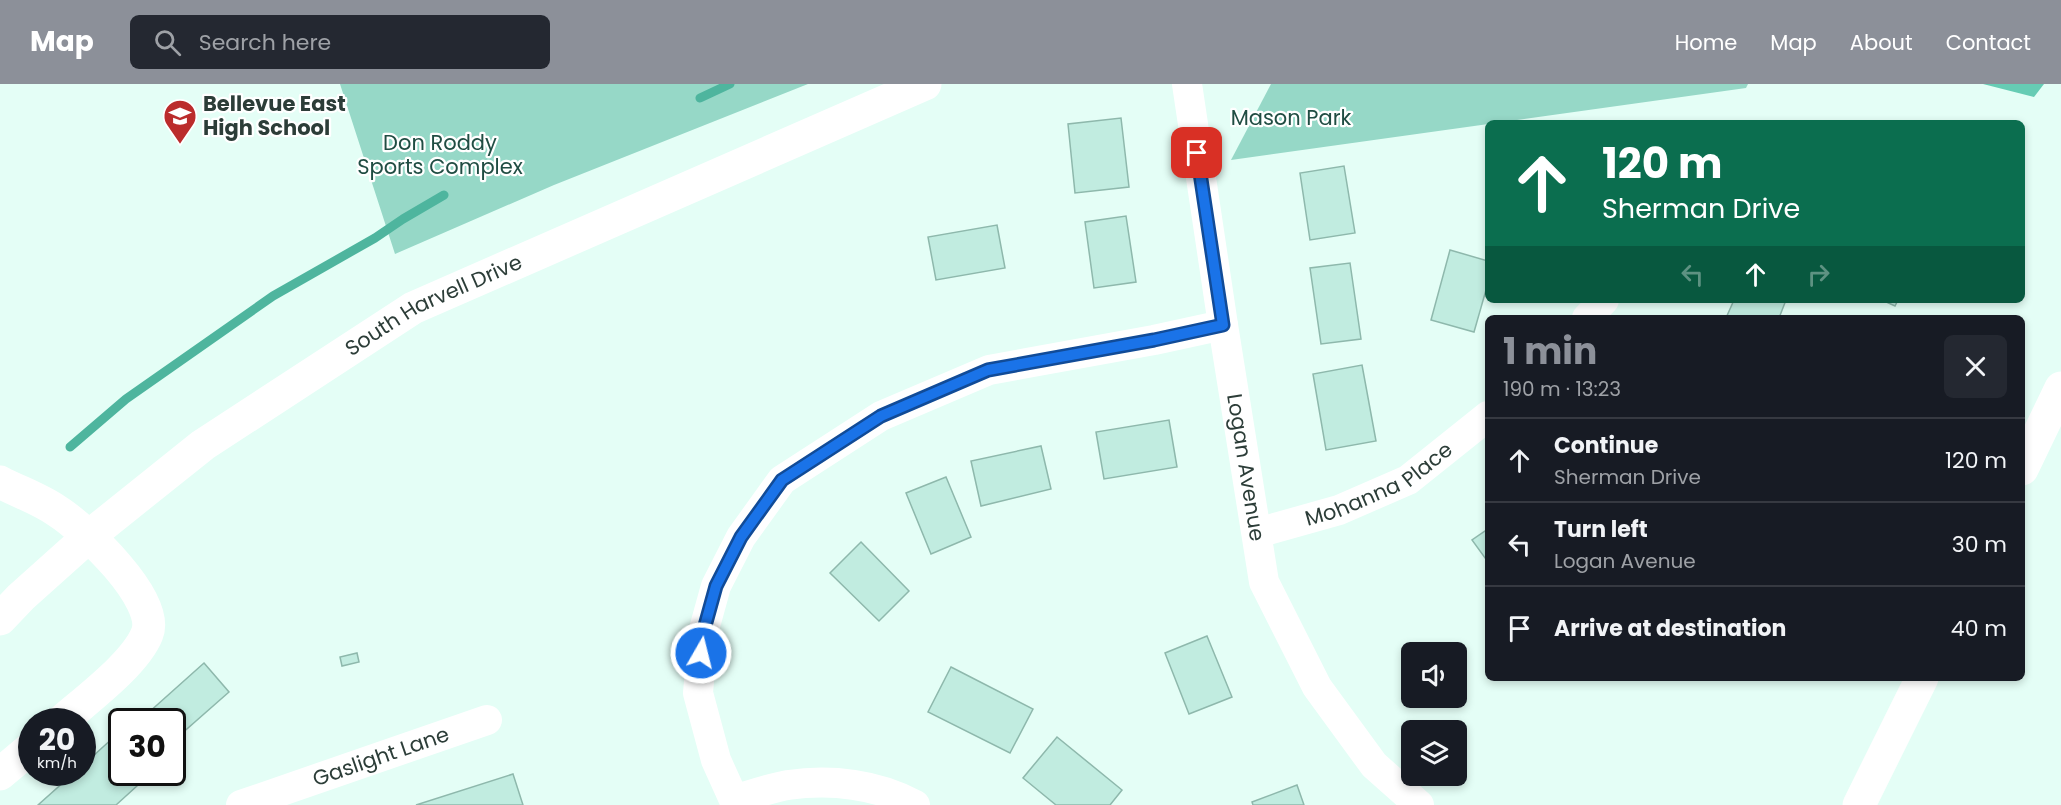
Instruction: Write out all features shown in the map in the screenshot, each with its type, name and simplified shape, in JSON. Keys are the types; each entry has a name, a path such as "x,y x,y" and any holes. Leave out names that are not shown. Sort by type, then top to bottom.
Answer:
{"main road":[{"name":"South Harvell Drive","path":"0,619 88,537 203,445 413,308 925,84"},
{"path":"2025,463 2061,388"},
{"path":"0,482 58,511 88,537 131,581 144,602 148,618 148,633 129,660 76,708"},
{"path":"1859,805 1921,681"},
{"path":"0,774 18,759"}],"street":[{"name":"Logan Avenue","path":"1187,84 1264,582 1317,687 1374,765 1419,805"},
{"path":"1590,315 1601,303"},
{"path":"915,805 898,795 844,782 788,785 734,800 716,760 698,693 703,633 716,586 741,537 782,480 881,416 988,370 1223,325"},
{"name":"Mohanna Place","path":"1257,533 1339,510 1408,480 1485,418"},
{"name":"Gaslight Lane","path":"241,805 487,720"}],"green space":[{"name":"Don Roddy Sports Complex","path":"340,84 808,84 554,185 395,254"},
{"name":"Mason Park","path":"1271,84 1748,84 1746,88 1517,120 1485,120 1485,124 1231,160"},
{"path":"1983,84 2044,84 2034,97"}],"building":[{"path":"1121,118 1129,187 1075,193 1068,124"},
{"path":"1344,166 1355,233 1310,240 1300,173"},
{"path":"1126,216 1136,282 1094,288 1085,222"},
{"path":"997,225 1005,268 936,280 928,237"},
{"path":"1450,250 1485,260 1485,294 1474,332 1431,320"},
{"path":"1350,263 1361,339 1321,344 1310,268"},
{"path":"1733,303 1785,303 1780,315 1727,315"},
{"path":"1362,365 1376,441 1326,450 1313,374"},
{"path":"1169,420 1177,467 1104,479 1096,432"},
{"path":"1041,446 1051,489 981,506 971,461"},
{"path":"946,477 971,537 931,554 906,493"},
{"path":"1485,531 1485,558 1472,540"},
{"path":"861,542 909,591 879,621 830,573"},
{"path":"1207,636 1232,697 1189,714 1165,653"},
{"path":"357,653 359,662 342,666 340,657"},
{"path":"204,663 229,692 186,730 186,708 154,708"},
{"path":"951,667 1033,709 1010,753 928,712"},
{"path":"1057,737 1122,790 1110,805 1056,805 1023,778"},
{"path":"108,742 108,786 137,786 116,805 38,805 59,786 96,786 96,753"},
{"path":"513,774 523,805 416,805"},
{"path":"1297,785 1304,805 1253,805 1252,802"}],"waterway":[{"path":"700,98 730,84"},
{"path":"70,447 126,399 273,296 375,238 444,195"}],"place":[{"name":"Bellevue East High School","path":"180,145"}],"route":[{"path":"701,653 703,633 716,586 741,537 782,480 881,416 988,370 1223,325 1197,153"}]}
